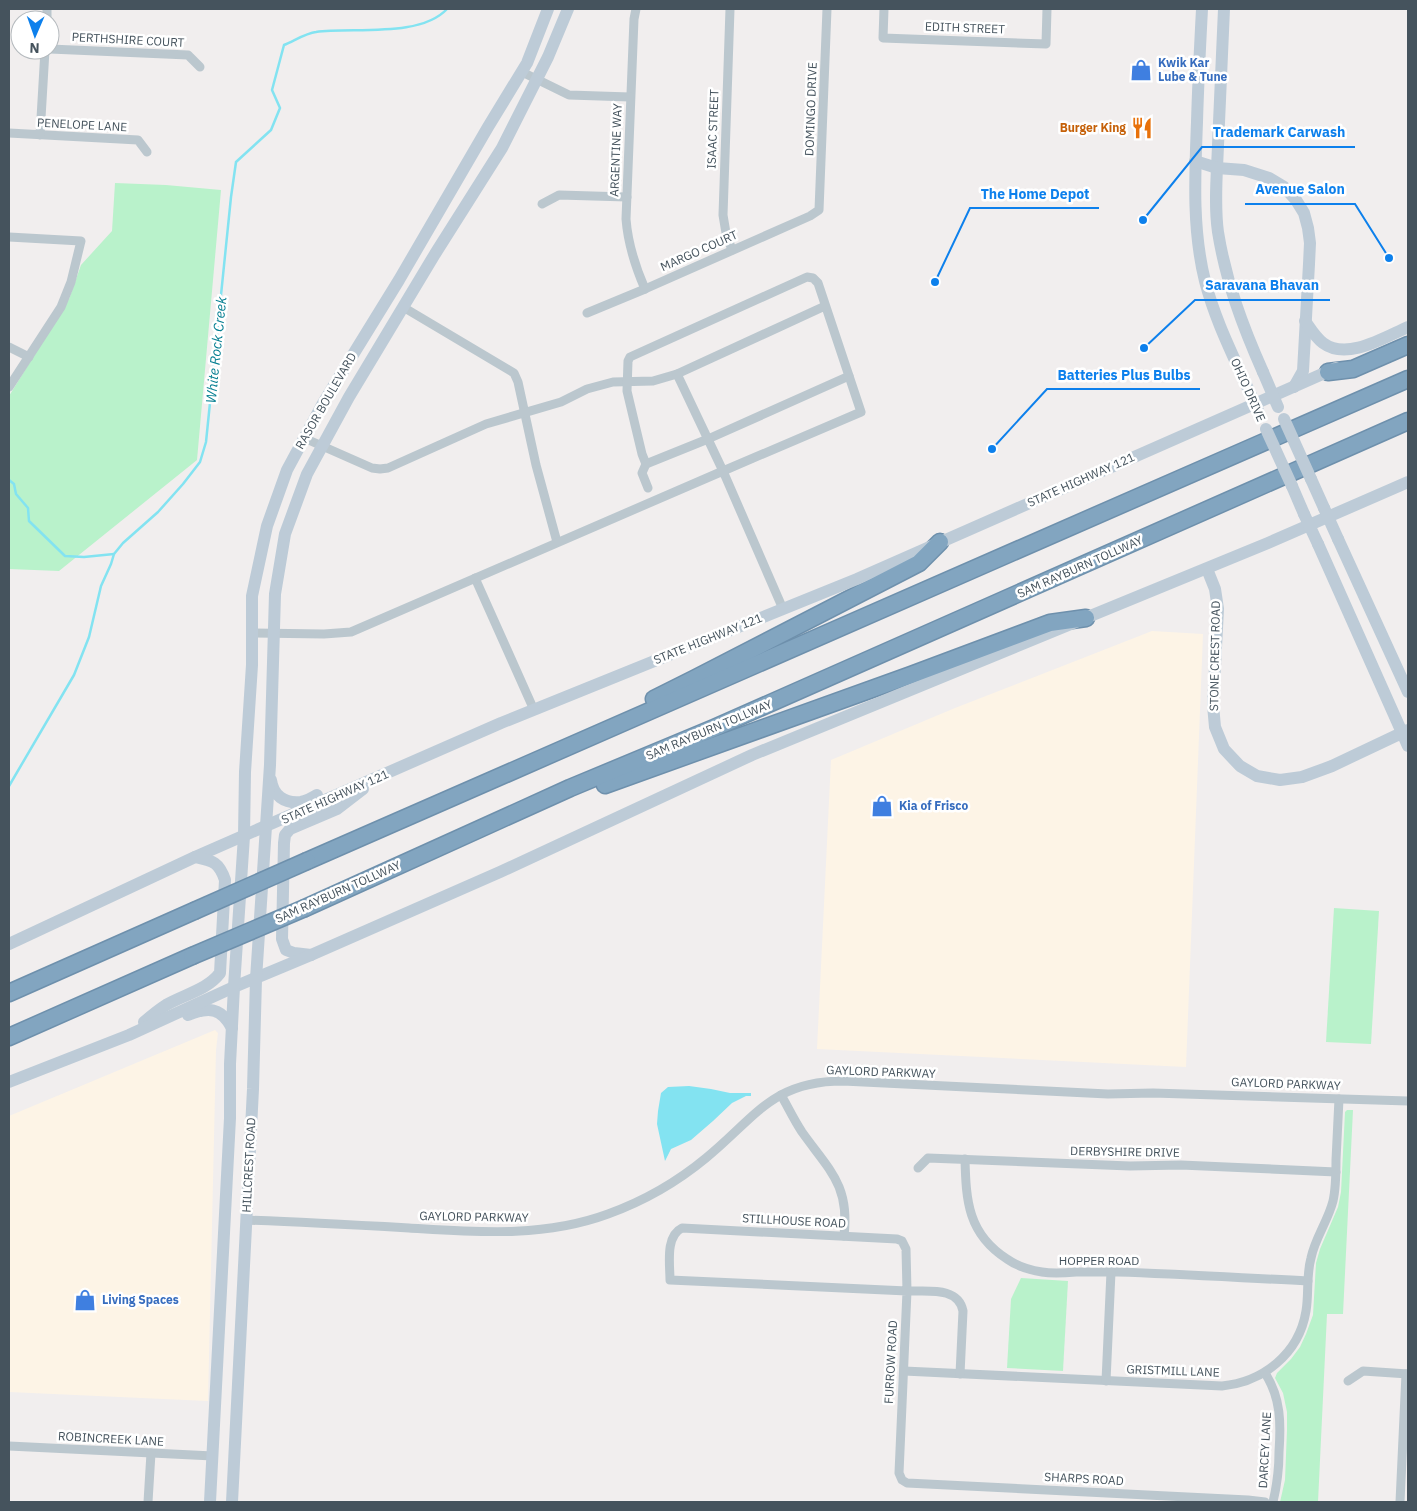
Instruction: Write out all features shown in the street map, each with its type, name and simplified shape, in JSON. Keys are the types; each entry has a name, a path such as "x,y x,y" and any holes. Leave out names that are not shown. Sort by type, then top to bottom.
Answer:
{"highway":[{"path":"1328,372 1353,369 1408,345"},
{"path":"9,992 1408,379"},
{"name":"SAM RAYBURN TOLLWAY","path":"9,1037 305,908 570,788 751,712 1408,421"},
{"path":"585,740 641,705 919,563 940,542"},
{"path":"570,788 603,786 911,676 1050,623 1086,618"}],"main road":[{"name":"RASOR BOULEVARD","path":"244,836 245,772 252,665 252,596 267,526 287,470 322,405 522,72 548,9"},
{"name":"RASOR BOULEVARD","path":"265,828 275,594 285,534 307,474 349,397 435,254 502,148 548,58 568,9"},
{"name":"OHIO DRIVE","path":"1202,9 1195,208 1205,281 1218,322 1405,732 1408,746"},
{"name":"OHIO DRIVE","path":"1224,9 1217,168 1218,224 1227,274 1241,320 1263,372 1408,692"},
{"path":"1195,166 1244,170 1269,178 1284,188 1296,200 1304,213 1310,243 1303,371 1294,388"},
{"path":"1305,321 1323,343 1332,348 1346,350 1359,348 1408,327"},
{"name":"STATE HIGHWAY 121","path":"9,944 195,857 381,776 534,710 783,609 940,542 1294,388 1408,336"},
{"path":"9,1082 129,1034 311,956 500,872 752,755 1207,569 1408,482"},
{"name":"STONE CREST ROAD","path":"1207,569 1215,589 1218,609 1214,705 1215,727 1224,749 1240,766 1257,776 1280,780 1302,777 1332,766 1405,732"},
{"path":"269,768 274,791 285,800 293,802 302,802 344,784 381,776"},
{"path":"311,956 286,950 282,939 285,835 290,829 337,809 381,776"},
{"name":"HILLCREST ROAD","path":"232,1502 256,979 265,828"},
{"name":"HILLCREST ROAD","path":"210,1502 230,1118 234,988 244,836"},
{"path":"129,1034 166,1005 203,988 214,981 220,973 225,880 221,869 213,861 195,857"},
{"path":"129,1034 161,1026 199,1010 218,1011 225,1016 232,1028"},
{"path":"225,1218 246,1220"}],"street":[{"name":"ARGENTINE WAY","path":"636,9 634,18 626,197 628,235 635,267 645,289"},
{"name":"ISAAC STREET","path":"730,9 723,215 732,250"},
{"name":"DOMINGO DRIVE","path":"819,210 827,9"},
{"name":"EDITH STREET","path":"884,9 883,38 1046,44 1047,9"},
{"name":"PERTHSHIRE COURT","path":"60,49 188,55 200,67"},
{"path":"40,135 44,60"},
{"path":"522,72 568,95 630,98"},
{"name":"PENELOPE LANE","path":"9,134 138,140 148,152"},
{"path":"542,204 559,195 626,197"},
{"name":"MARGO COURT","path":"587,312 645,289 810,216 819,210"},
{"path":"9,237 81,240 71,282 61,307 9,386"},
{"path":"252,633 324,634 351,632 861,412 818,283 813,278 807,277 630,357 628,361 627,391 646,464"},
{"path":"304,438 372,468 388,468 486,424 561,402 587,389 613,382 653,380 677,374 825,306"},
{"path":"403,307 514,373 518,382 536,465 557,542"},
{"path":"9,347 29,357"},
{"path":"677,374 723,471 783,609"},
{"path":"648,488 642,473 646,464 708,439 849,376"},
{"path":"475,578 534,710"},
{"name":"GAYLORD PARKWAY","path":"246,1220 503,1232 546,1229 579,1223 624,1208 675,1181 713,1152 762,1107 781,1094 810,1084 835,1081 1108,1094 1154,1093 1408,1101"},
{"path":"781,1094 797,1125 827,1164 837,1182 845,1210 844,1236"},
{"name":"GRISTMILL LANE","path":"904,1371 1222,1386 1243,1383 1265,1373 1286,1354 1298,1336 1305,1316 1311,1256 1333,1200 1340,1098"},
{"name":"DERBYSHIRE DRIVE","path":"918,1168 928,1158 1130,1166 1182,1165 1336,1172"},
{"name":"HOPPER ROAD","path":"965,1159 966,1192 970,1212 983,1237 999,1254 1016,1264 1040,1272 1056,1273 1111,1272 1308,1281"},
{"name":"STILLHOUSE ROAD","path":"904,1244 897,1240 844,1236 682,1228 675,1233 671,1246 670,1280 907,1291"},
{"name":"FURROW ROAD","path":"902,1480 899,1473 907,1291 904,1244"},
{"path":"1106,1381 1111,1272"},
{"path":"907,1291 949,1294 960,1302 963,1311 960,1374"},
{"path":"1348,1381 1363,1371 1407,1374 1400,1502"},
{"name":"DARCEY LANE","path":"1265,1373 1276,1395 1281,1420 1278,1477 1273,1502"},
{"name":"ROBINCREEK LANE","path":"9,1446 213,1456"},
{"path":"148,1502 151,1453"},
{"name":"SHARPS ROAD","path":"902,1480 912,1484 1239,1499 1265,1502"}],"shaded area":[{"path":"1152,631 1203,634 1186,1067 817,1049 831,760 955,708"},
{"path":"215,1030 218,1033 216,1050 208,1401 9,1392 9,1116"}],"green space":[{"path":"115,183 221,190 197,460 59,571 9,569 9,396 69,299 81,265 112,231"},
{"path":"1334,908 1379,911 1371,1044 1326,1042"},
{"path":"1353,1110 1343,1314 1327,1314 1318,1502 1280,1502 1285,1480 1287,1412 1283,1393 1275,1378 1277,1373 1300,1347 1313,1315 1316,1263 1338,1207 1341,1192 1345,1112"},
{"path":"1021,1278 1068,1281 1063,1371 1007,1368 1011,1299"}],"water":[{"path":"689,1086 730,1093 751,1093 751,1096 746,1096 732,1103 691,1140 671,1149 665,1161 657,1124 661,1093 668,1087"}],"waterway":[{"name":"White Rock Creek","path":"9,786 74,675 89,637 101,586 114,554 123,543 158,512 200,462 206,442 236,162 271,130 280,108 272,90 284,45 304,35 316,32 403,28 435,18 447,9"},
{"path":"9,480 14,484 16,494 28,508 29,521 65,556 84,557 114,554"}],"place":[{"name":"Kwik Kar Lube & Tune","path":"1141,70"},
{"name":"Burger King","path":"1142,128"},
{"name":"Trademark Carwash","path":"1143,220"},
{"name":"Avenue Salon","path":"1389,258"},
{"name":"The Home Depot","path":"935,282"},
{"name":"Saravana Bhavan","path":"1144,348"},
{"name":"Batteries Plus Bulbs","path":"992,449"},
{"name":"Kia of Frisco","path":"882,806"},
{"name":"Living Spaces","path":"85,1300"}]}
